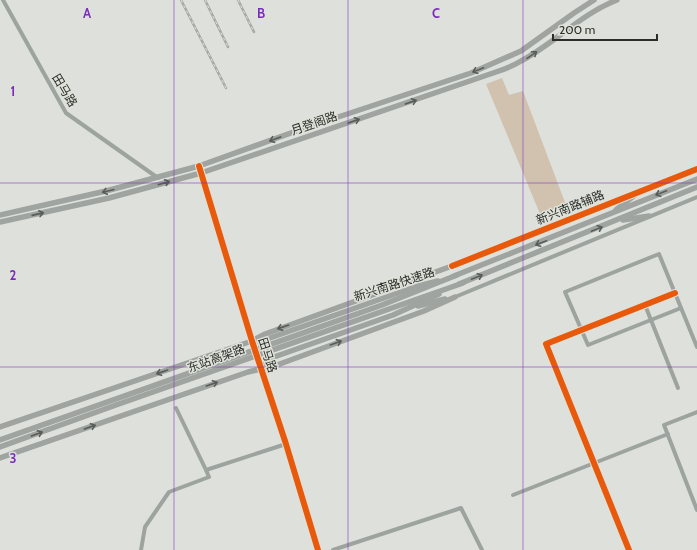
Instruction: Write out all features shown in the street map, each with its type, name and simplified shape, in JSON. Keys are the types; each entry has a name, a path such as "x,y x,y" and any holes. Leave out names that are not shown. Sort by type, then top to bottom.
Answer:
{"main road":[{"name":"月登阁路","path":"0,215 106,191 199,166 309,127 471,73 529,47 594,0"},
{"name":"月登阁路","path":"0,222 109,198 201,173 508,68 530,56 579,20 616,0"},
{"name":"新兴南路快速路","path":"252,341 267,340 418,286 457,275 697,179"},
{"name":"新兴南路快速路","path":"261,368 274,357 393,315 463,282 697,187"},
{"path":"611,214 636,194"},
{"path":"615,221 649,216"},
{"path":"0,427 252,341 265,334 452,266"},
{"path":"418,286 432,275 452,266"},
{"name":"东站高架路","path":"0,440 382,305 457,275"},
{"name":"东站高架路","path":"0,447 131,399 463,282"},
{"path":"393,315 454,297"},
{"path":"0,458 261,368 277,365 424,311 454,297"}],"street":[{"name":"田马路","path":"3,0 66,113 158,178"},
{"name":"田马路","path":"199,166 318,550"},
{"name":"新兴南路辅路","path":"452,266 627,195 636,194 697,169"},
{"path":"454,297 697,197"},
{"path":"681,308 588,345 565,292 659,254 697,347"},
{"path":"629,550 546,344 675,293"},
{"path":"645,305 678,388"},
{"path":"141,550 145,527 169,492 209,477 176,408"},
{"path":"697,412 664,424 697,510"},
{"path":"513,495 668,434"},
{"path":"206,470 286,444"},
{"path":"333,550 461,508 482,550"}],"shaded area":[{"path":"502,78 509,95 523,91 566,205 540,214 486,84"}],"railway":[{"path":"181,0 226,88"},
{"path":"205,0 228,47"},
{"path":"238,0 254,32"}],"cycle path":[{"path":"199,166 318,550"},
{"path":"452,266 697,169"},
{"path":"629,550 546,344 675,293"}]}
